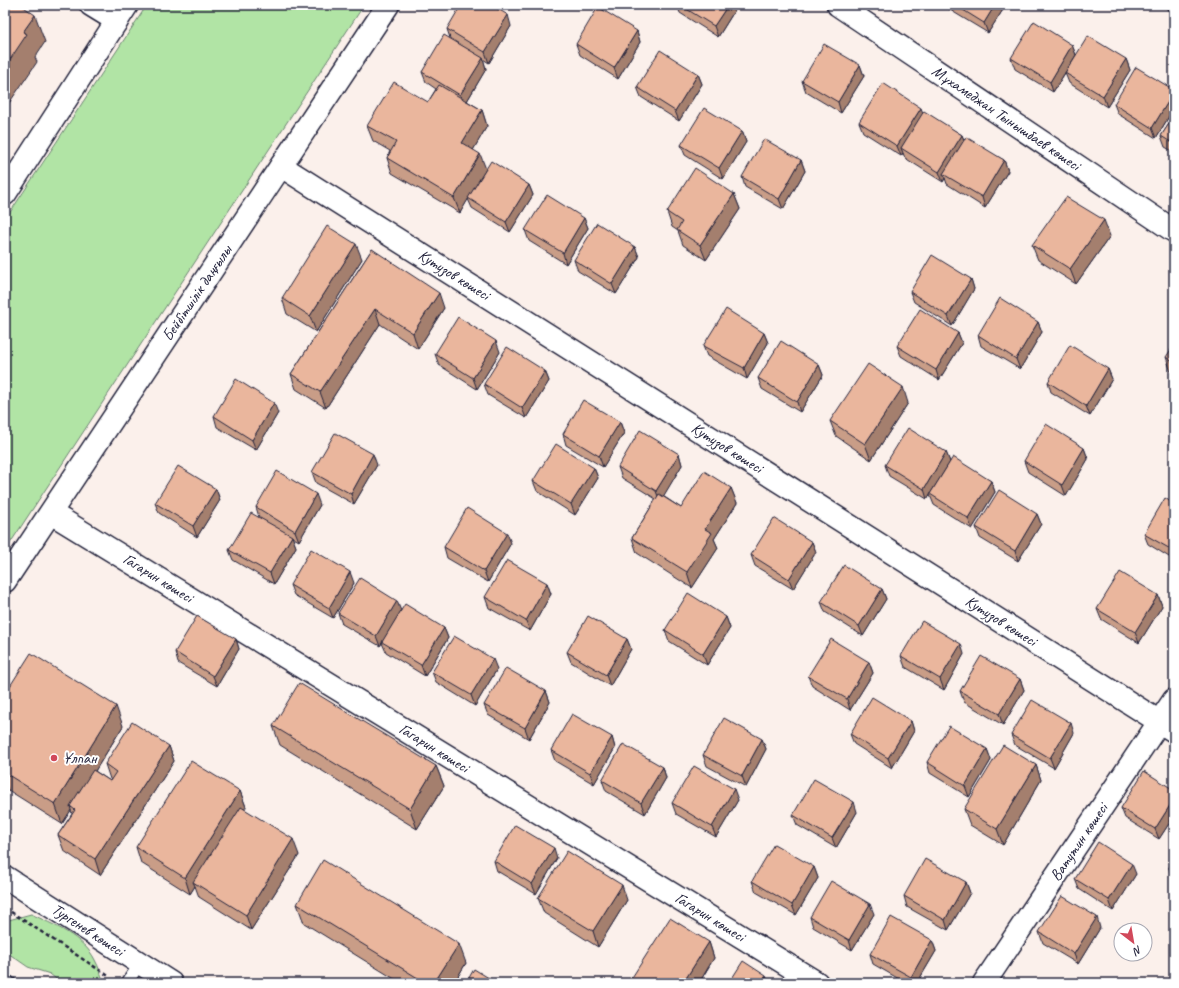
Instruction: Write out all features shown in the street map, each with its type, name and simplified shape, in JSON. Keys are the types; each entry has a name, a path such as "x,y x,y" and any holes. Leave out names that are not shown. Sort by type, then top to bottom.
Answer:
{"street":[{"path":"5,194 122,13 91,5"},
{"name":"Бейбітшілік даңғылы","path":"5,581 388,5"},
{"name":"Мұхамеджан Тынышбаев көшесі","path":"838,5 1174,231"},
{"name":"Кутузов көшесі","path":"281,166 1167,726"},
{"name":"Гагарин көшесі","path":"51,512 817,983"},
{"name":"Ватутин көшесі","path":"984,983 1167,726 1174,700"},
{"name":"Тургенев көшесі","path":"5,877 171,983"}],"lane":[{"path":"128,983 140,963"},
{"path":"5,980 10,983"}],"path":[{"path":"5,908 114,979"}],"green space":[{"path":"147,5 364,5 5,551 5,220"},
{"path":"31,914 67,932 83,945 95,960 104,983 61,983 50,974 28,967 5,951 5,921"}],"building":[{"path":"5,5 21,5 35,15 23,32 27,34 5,67"},
{"path":"461,5 491,5 508,15 485,52 447,29"},
{"path":"680,5 728,5 714,26"},
{"path":"955,5 995,5 984,23"},
{"path":"598,7 637,31 614,68 576,44"},
{"path":"1034,21 1072,45 1050,82 1011,58"},
{"path":"444,35 483,58 460,95 422,72"},
{"path":"1088,36 1126,59 1103,96 1065,73"},
{"path":"824,44 860,65 838,102 802,81"},
{"path":"660,50 698,74 675,111 637,87"},
{"path":"1136,67 1174,90 1152,128 1114,104"},
{"path":"394,82 428,102 439,85 482,110 462,143 480,154 454,198 387,158 396,142 367,126"},
{"path":"883,83 921,108 897,146 859,122"},
{"path":"704,108 742,131 719,168 681,145"},
{"path":"924,111 962,135 939,172 901,148"},
{"path":"1174,116 1174,144 1161,136"},
{"path":"966,137 1004,160 982,197 943,174"},
{"path":"764,139 801,160 779,199 742,177"},
{"path":"491,161 529,185 506,222 468,198"},
{"path":"695,168 734,194 700,245 677,230 682,222 667,212"},
{"path":"547,195 584,218 563,253 525,230"},
{"path":"1066,197 1104,220 1070,269 1032,245"},
{"path":"597,223 635,247 612,284 574,260"},
{"path":"327,226 356,244 310,316 282,298"},
{"path":"372,249 439,293 413,333 375,309 320,392 291,374"},
{"path":"932,255 971,279 948,316 910,292"},
{"path":"1000,298 1038,322 1016,359 978,335"},
{"path":"726,309 764,333 744,368 703,346"},
{"path":"920,309 958,333 936,370 897,346"},
{"path":"458,317 496,341 473,378 435,354"},
{"path":"781,341 819,365 797,402 758,378"},
{"path":"1070,345 1108,369 1086,406 1048,382"},
{"path":"1174,345 1174,363 1166,357"},
{"path":"507,347 545,371 522,408 484,384"},
{"path":"868,364 903,387 865,444 830,421"},
{"path":"236,379 274,403 252,440 214,416"},
{"path":"583,400 620,422 599,456 563,434"},
{"path":"1046,424 1084,448 1062,485 1024,461"},
{"path":"908,428 946,452 924,489 885,465"},
{"path":"640,430 679,454 656,491 618,467"},
{"path":"335,433 373,454 351,494 312,472"},
{"path":"556,444 594,468 571,504 533,481"},
{"path":"953,457 991,481 968,518 930,494"},
{"path":"178,466 216,489 193,526 155,503"},
{"path":"277,471 316,494 295,531 256,507"},
{"path":"704,471 731,488 705,529 712,533 687,572 632,538 659,494 681,508"},
{"path":"999,490 1037,514 1015,551 976,527"},
{"path":"1165,498 1174,504 1174,551 1144,534"},
{"path":"467,508 507,533 484,571 444,547"},
{"path":"251,513 292,536 270,573 229,550"},
{"path":"774,518 812,542 789,579 751,555"},
{"path":"311,549 350,572 329,608 290,585"},
{"path":"507,560 547,583 526,621 485,597"},
{"path":"844,565 882,589 859,626 821,602"},
{"path":"1120,572 1158,595 1135,632 1097,609"},
{"path":"360,578 397,601 376,636 338,613"},
{"path":"688,593 726,617 703,654 665,630"},
{"path":"405,604 444,628 421,665 382,642"},
{"path":"197,616 236,639 213,676 175,652"},
{"path":"588,616 627,639 606,675 567,652"},
{"path":"922,621 961,644 940,679 901,656"},
{"path":"454,636 493,659 471,695 432,672"},
{"path":"831,639 869,662 847,699 808,676"},
{"name":"Ұлпан","path":"31,653 116,706 55,804 5,773 5,694"},
{"path":"981,656 1020,679 999,714 960,691"},
{"path":"506,668 546,691 525,728 484,705"},
{"path":"299,683 436,766 410,809 273,726"},
{"path":"872,697 911,721 888,758 850,734"},
{"path":"1032,700 1071,723 1050,758 1011,735"},
{"path":"572,714 612,737 590,773 551,750"},
{"path":"724,718 762,739 742,776 703,755"},
{"path":"132,722 169,746 95,859 58,835 75,810 70,806 93,770 110,781 116,772 105,764"},
{"path":"949,726 987,749 965,786 927,762"},
{"path":"623,744 663,767 641,803 602,780"},
{"path":"1003,745 1036,765 997,829 964,809"},
{"path":"191,761 240,791 185,878 136,847"},
{"path":"694,766 734,789 712,827 672,803"},
{"path":"1144,771 1174,790 1174,799 1155,829 1121,808"},
{"path":"814,779 854,802 832,838 793,815"},
{"path":"241,807 293,839 246,915 193,882"},
{"path":"515,825 554,848 532,884 494,861"},
{"path":"1098,842 1132,864 1109,900 1075,879"},
{"path":"774,844 814,867 792,905 752,881"},
{"path":"567,851 622,885 593,931 538,898"},
{"path":"925,859 966,882 945,920 904,896"},
{"path":"1174,859 1174,871 1169,868"},
{"path":"323,860 459,944 434,983 426,983 297,904"},
{"path":"831,881 870,904 849,940 810,917"},
{"path":"1062,896 1097,917 1074,954 1039,932"},
{"path":"891,917 932,940 911,977 870,954"},
{"path":"670,918 709,942 683,983 665,983 659,979 656,983 637,983 631,979"},
{"path":"743,961 766,976 762,983 729,983"},
{"path":"474,969 497,983 466,983"}],"place":[{"name":"Ұлпан","path":"54,758"}]}
